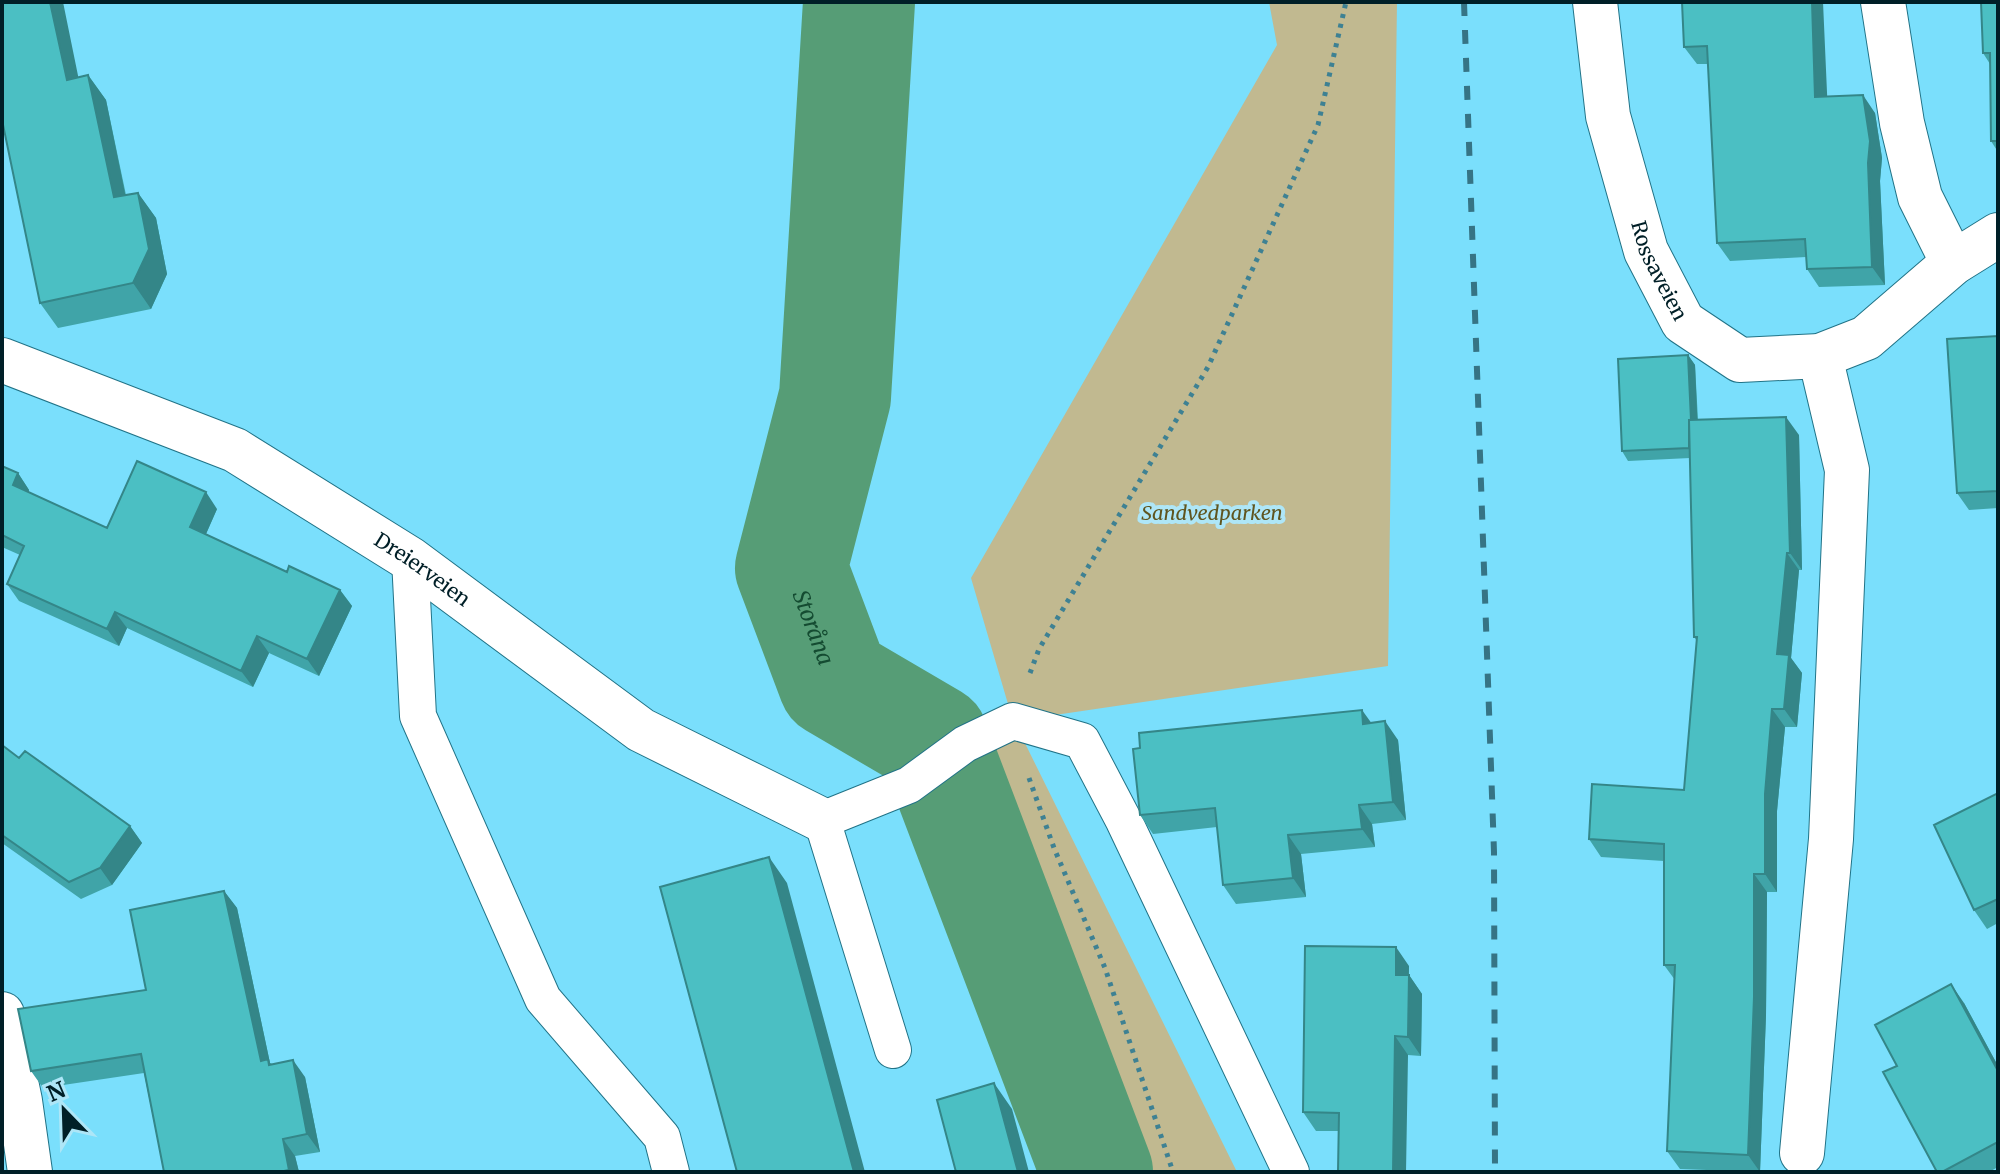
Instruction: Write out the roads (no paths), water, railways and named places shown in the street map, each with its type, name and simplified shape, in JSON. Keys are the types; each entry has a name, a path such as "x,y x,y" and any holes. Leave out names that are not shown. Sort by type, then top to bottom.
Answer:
{"street":[{"name":"Rossaveien","path":"1595,2 1608,116 1646,251 1683,322 1740,360 1820,356 1866,338 1953,263 1998,235"},
{"path":"1883,2 1902,123 1920,197 1953,263"},
{"path":"1802,1153 1831,839 1847,470 1820,356"},
{"name":"Dreierveien","path":"2,360 235,450 410,559 641,730 822,820"},
{"path":"2,1014 20,1101 30,1172"}],"lane":[{"path":"410,559 418,716 543,999 662,1137 671,1172"},
{"path":"893,1050 822,820 909,785 965,744 1013,721 1082,741 1124,821 1291,1172"}],"waterway":[{"name":"Storåna","path":"859,2 835,397 791,568 834,682 933,740 1097,1172"}],"railway":[{"path":"1464,2 1494,852 1495,1172"}],"park label":[{"name":"Sandvedparken","path":"1212,513"}]}
